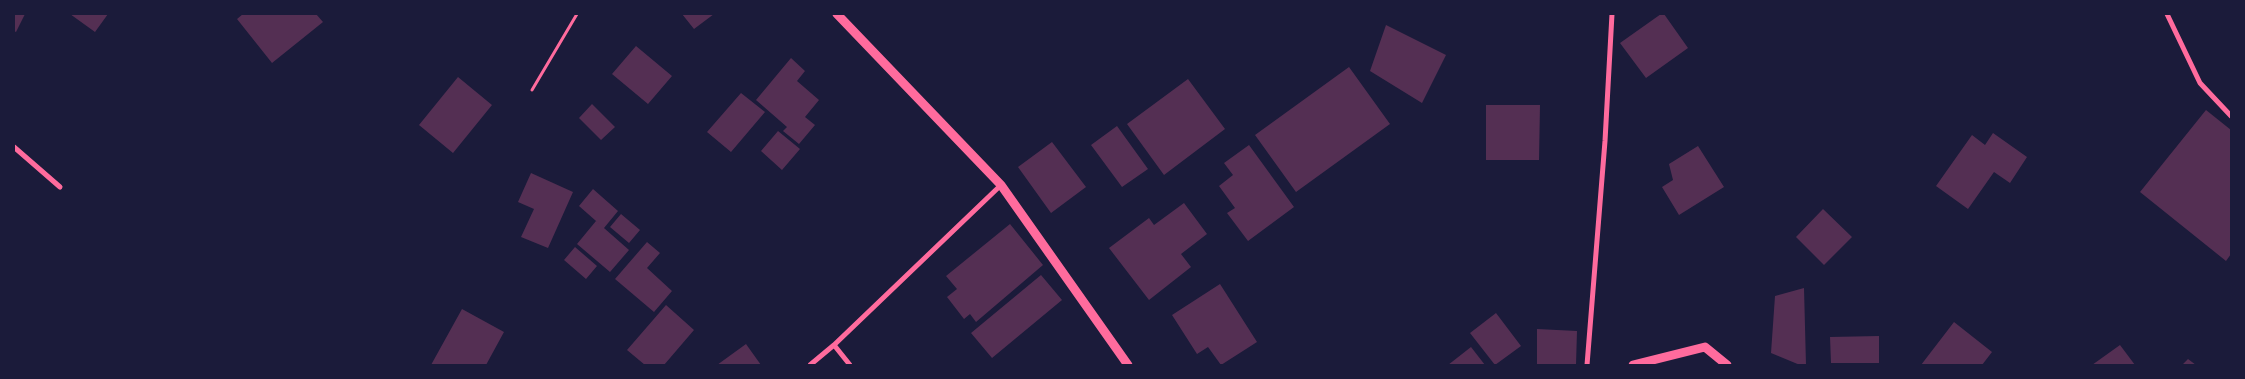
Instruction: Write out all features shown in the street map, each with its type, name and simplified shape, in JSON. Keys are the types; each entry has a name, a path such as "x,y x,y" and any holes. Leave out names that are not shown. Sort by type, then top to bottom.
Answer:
{"street":[{"path":"837,14 1001,186 1128,365"},
{"path":"1587,365 1605,141 1612,14"},
{"path":"2166,14 2200,83 2231,116"},
{"path":"14,147 60,187"},
{"path":"810,365 834,345 1001,186"},
{"path":"834,345 850,365"},
{"path":"1633,365 1705,347 1727,365"}],"path":[{"path":"532,90 577,14"}],"building":[{"path":"14,14 25,14 16,32 14,31"},
{"path":"70,14 108,14 95,32"},
{"path":"243,14 316,14 323,22 272,63 237,19"},
{"path":"682,14 714,14 694,29"},
{"path":"1661,14 1664,14 1688,48 1646,78 1620,43"},
{"path":"1386,25 1446,55 1422,103 1370,71"},
{"path":"636,46 672,76 648,104 612,74"},
{"path":"791,58 805,71 797,81 819,100 805,117 815,125 799,144 783,131 787,127 756,100"},
{"path":"1349,67 1390,124 1296,192 1255,135"},
{"path":"458,77 492,105 453,153 419,125"},
{"path":"1188,79 1225,129 1164,175 1127,124"},
{"path":"741,93 765,112 731,152 707,132"},
{"path":"592,104 615,127 601,140 579,118"},
{"path":"1486,105 1540,105 1539,160 1486,160"},
{"path":"2206,110 2231,130 2231,254 2226,261 2140,192"},
{"path":"1117,126 1148,169 1122,187 1091,145"},
{"path":"778,131 800,149 782,170 761,151"},
{"path":"1993,133 2027,157 2010,183 1994,172 1968,209 1936,186 1972,135 1985,145"},
{"path":"1052,142 1086,187 1051,213 1018,167"},
{"path":"1249,145 1294,207 1248,241 1227,213 1235,208 1219,186 1233,175 1224,163"},
{"path":"1698,146 1724,187 1679,215 1662,187 1673,180 1669,164"},
{"path":"531,173 573,192 548,248 521,237 534,209 518,202"},
{"path":"593,189 618,211 604,228 579,206"},
{"path":"1184,203 1207,234 1181,254 1191,267 1149,300 1109,248 1149,218 1154,225"},
{"path":"1823,209 1852,237 1824,265 1796,237"},
{"path":"621,214 640,230 629,243 610,227"},
{"path":"596,221 629,250 610,272 577,244"},
{"path":"1010,224 1043,265 976,322 970,314 964,319 947,297 957,289 946,276"},
{"path":"647,242 660,253 647,268 672,291 654,312 615,279"},
{"path":"575,247 597,266 586,279 564,260"},
{"path":"1041,275 1062,300 992,358 971,333"},
{"path":"1220,284 1257,342 1221,365 1208,347 1197,354 1172,315"},
{"path":"1804,288 1806,365 1800,365 1771,353 1775,296"},
{"path":"666,305 694,330 664,365 645,365 627,350"},
{"path":"462,309 504,332 486,365 431,365"},
{"path":"1496,313 1521,346 1495,365 1470,333"},
{"path":"1954,322 1992,352 1982,365 1921,365"},
{"path":"1537,329 1577,331 1576,365 1537,365"},
{"path":"1879,336 1879,363 1831,363 1830,337"},
{"path":"746,344 761,365 717,365"},
{"path":"2120,345 2135,365 2092,365"},
{"path":"1471,347 1485,365 1448,365"},
{"path":"2188,359 2196,365 2182,365"}]}
